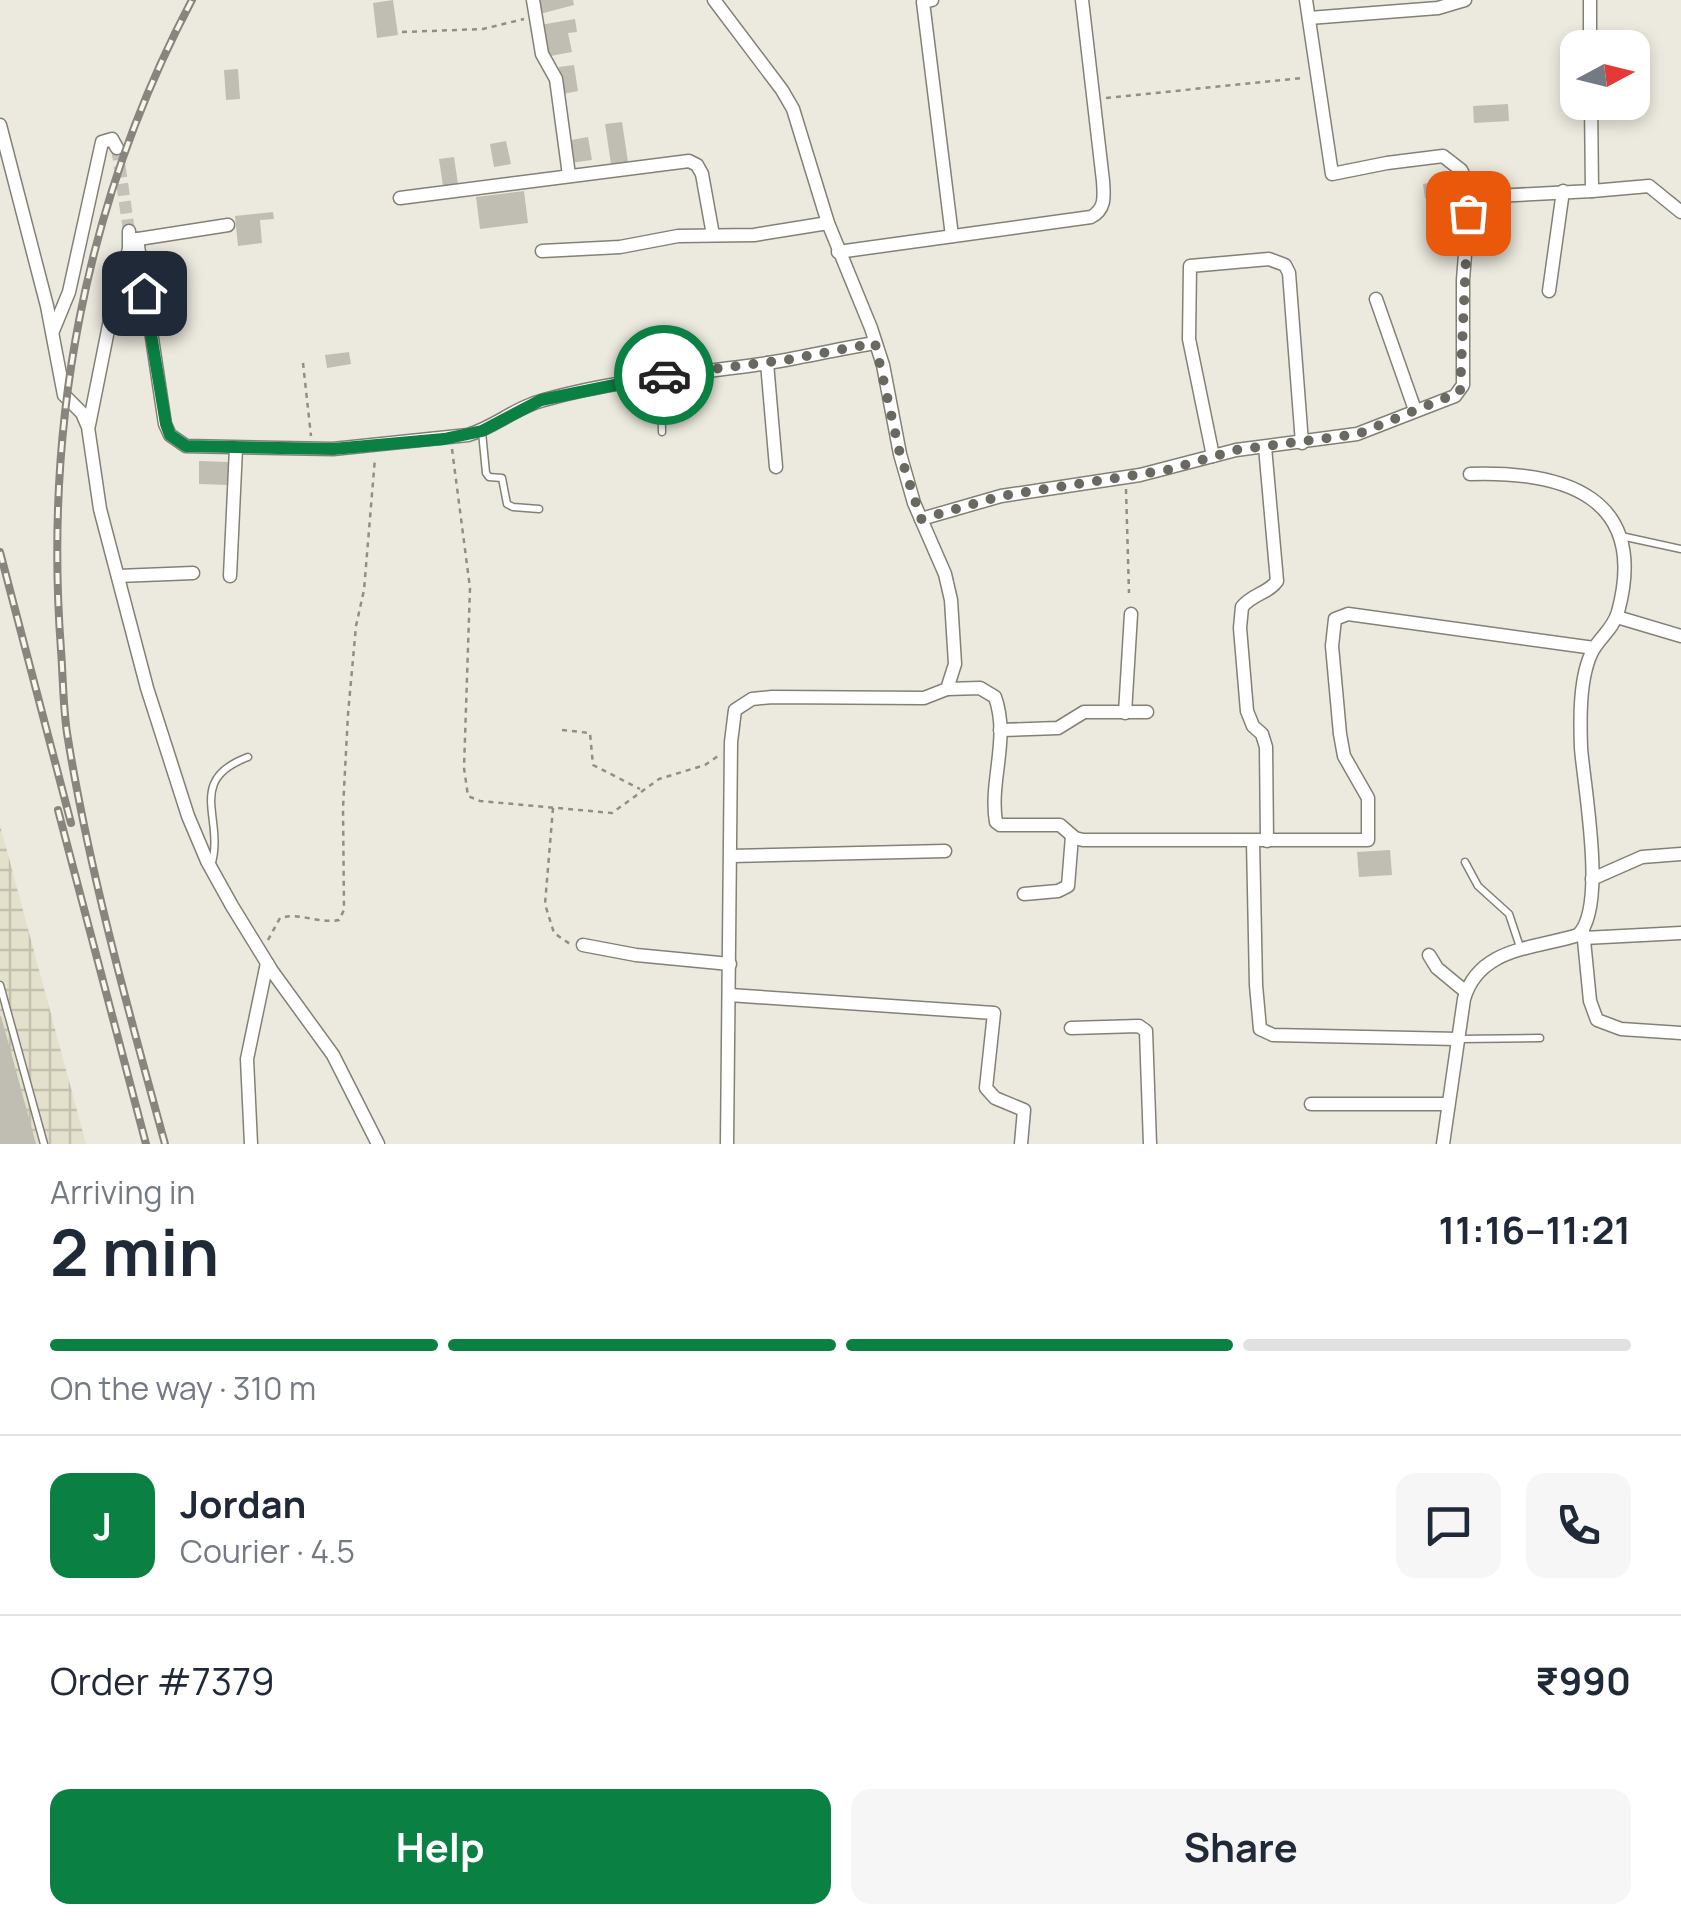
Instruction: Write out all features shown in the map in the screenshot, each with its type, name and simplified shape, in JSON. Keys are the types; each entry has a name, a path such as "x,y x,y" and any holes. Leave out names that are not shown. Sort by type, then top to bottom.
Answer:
{"street":[{"path":"532,0 542,54 556,78 569,175"},
{"path":"714,0 793,109 828,224 875,343 900,454 952,600 955,664 947,689"},
{"path":"932,0 923,2 952,236"},
{"path":"838,252 1091,217 1099,212 1103,205 1103,181 1082,0"},
{"path":"1306,0 1332,174 1387,162 1443,156 1461,170 1474,197"},
{"path":"1309,18 1438,8 1465,0"},
{"path":"1590,0 1590,30"},
{"path":"1591,120 1592,191"},
{"path":"0,125 53,331 64,395 82,413 88,427 95,484 172,771 210,867 264,959 332,1054 378,1144"},
{"path":"53,331 70,292 102,142 112,139 117,148"},
{"path":"400,198 689,160 702,174 713,234"},
{"path":"1474,197 1649,186 1681,212"},
{"path":"1549,291 1563,191"},
{"path":"921,519 1001,496 1126,477 1213,456 1358,434 1455,396 1463,385 1468,213 1474,197"},
{"path":"542,251 620,246 678,236 754,235 828,224"},
{"path":"132,237 228,226"},
{"path":"88,427 106,334 132,237"},
{"path":"132,237 160,402 170,435 186,446 312,449 376,447 450,438 482,431 541,400 661,375 767,363 875,343"},
{"path":"1213,456 1189,339 1190,266 1269,259 1285,265 1289,273 1302,443"},
{"path":"1376,299 1415,410"},
{"path":"767,363 776,467"},
{"path":"1265,447 1277,581 1242,606 1240,628 1249,720 1262,734 1266,747 1256,984 1260,1029 1274,1034 1458,1039"},
{"path":"230,576 236,448"},
{"path":"1470,474 1527,475 1585,492 1604,510 1620,536 1624,566 1617,617 1594,648 1581,727 1592,878 1584,934 1590,1001 1597,1020 1620,1029 1681,1034"},
{"path":"118,576 193,574"},
{"path":"1125,713 1132,614"},
{"path":"727,1144 731,746 735,710 752,699 924,698 947,689 988,691 999,708 996,822 1009,826 1060,825 1072,836 1088,840 1368,840 1368,798 1344,756 1340,734 1332,628 1335,619 1341,615 1594,648"},
{"path":"1617,617 1681,636"},
{"path":"1000,730 1058,728 1084,712 1147,712"},
{"path":"1024,894 1058,891 1068,886 1072,836"},
{"path":"730,856 945,851"},
{"path":"1592,878 1642,856 1681,854"},
{"path":"1443,1144 1466,992 1483,968 1520,947 1584,934 1681,933"},
{"path":"584,945 730,964"},
{"path":"1429,955 1437,968 1466,992"},
{"path":"251,1144 247,1059 264,959"},
{"path":"729,996 994,1013 986,1088 989,1094 1024,1110 1021,1144"},
{"path":"1070,1028 1139,1026 1146,1031 1150,1144"},
{"path":"1311,1104 1448,1104"}],"lane":[{"path":"661,375 662,432"},
{"path":"482,431 486,473 502,478 507,504 539,509"},
{"path":"1620,536 1681,548"},
{"path":"210,867 217,840 210,809 214,783 225,768 248,758"},
{"path":"1465,862 1478,886 1509,914 1520,947"},
{"path":"0,985 44,1144"},
{"path":"1458,1039 1540,1038"}],"path":[{"path":"402,32 484,29 535,17"},
{"path":"1094,99 1319,77"},
{"path":"303,363 312,449"},
{"path":"450,438 469,571 468,796 480,801 618,811 642,790 672,773 705,765 731,746"},
{"path":"264,959 280,918 302,915 333,922 339,920 344,910 346,747 376,447"},
{"path":"1126,477 1129,593"},
{"path":"562,730 590,733 593,766 642,790"},
{"path":"553,806 552,850 544,894 546,916 560,940 584,945"}],"shaded area":[{"path":"0,825 86,1144 0,1144"}],"building":[{"path":"393,0 398,35 377,38 373,3"},
{"path":"536,0 573,0 574,5 540,14"},
{"path":"575,19 577,32 568,33 572,52 545,57 540,25"},
{"path":"574,65 578,91 563,94 559,67"},
{"path":"238,69 240,99 226,100 224,70"},
{"path":"1508,104 1509,121 1474,123 1473,106"},
{"path":"622,122 628,162 611,164 605,124"},
{"path":"588,137 592,160 570,163 566,141"},
{"path":"506,141 511,164 494,167 490,144"},
{"path":"454,157 458,184 443,186 439,159"},
{"path":"1449,180 1451,194 1425,198 1423,184"},
{"path":"524,191 528,223 480,229 476,197"},
{"path":"273,212 274,219 260,220 262,243 238,246 235,216"},
{"path":"349,352 351,364 327,368 325,355"},
{"path":"199,461 228,462 228,485 199,484"},
{"path":"1390,850 1392,875 1359,877 1357,852"},
{"path":"1,1016 36,1144 0,1144"}],"tunnel":[{"path":"117,148 129,231"}],"railway":[{"path":"165,1144 98,888 76,785 63,691 57,565 59,481 67,398 80,316 99,235 124,155 192,0"},
{"path":"0,552 71,823"},
{"path":"58,810 146,1144"}],"way so far":[{"path":"664,375 786,360 875,343 900,454 921,519 1001,496 1167,470 1236,450 1344,437 1382,426 1460,392 1468,213"}],"route":[{"path":"144,293 166,424 170,435 186,446 302,450 369,448 444,439 482,431 541,400 664,375"}]}
